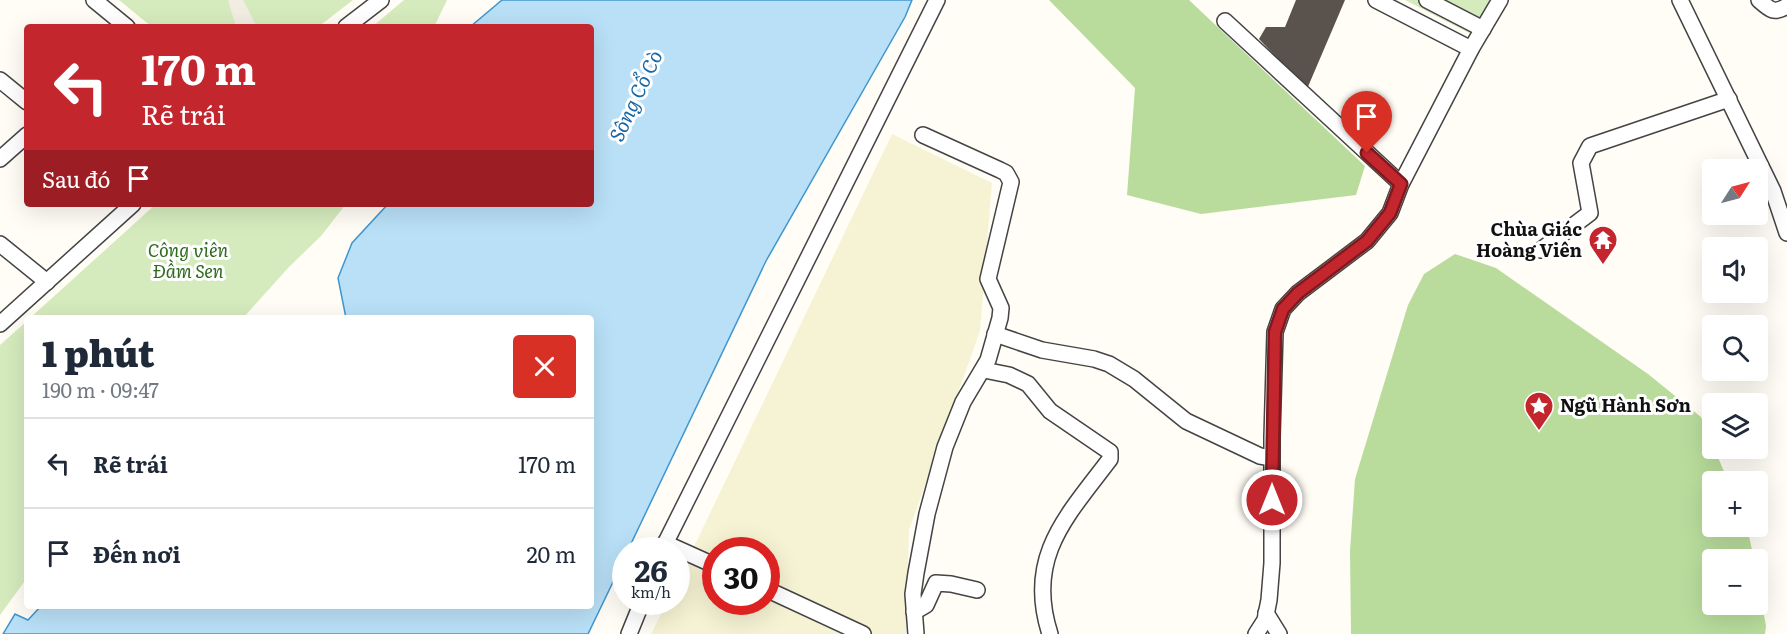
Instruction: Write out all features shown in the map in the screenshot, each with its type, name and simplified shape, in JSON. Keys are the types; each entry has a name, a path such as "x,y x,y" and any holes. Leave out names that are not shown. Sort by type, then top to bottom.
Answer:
{"street":[{"path":"94,0 123,24"},
{"path":"350,24 381,0"},
{"path":"668,537 938,0"},
{"path":"1376,0 1471,49"},
{"path":"1427,0 1483,29"},
{"path":"1256,634 1266,613 1269,600 1272,563 1275,332 1283,309 1298,293 1367,241 1390,213 1401,184 1471,49 1500,0"},
{"path":"1680,0 1773,191 1787,232"},
{"path":"1759,0 1771,10 1778,11 1787,6"},
{"path":"1225,21 1401,184"},
{"path":"0,80 24,100"},
{"path":"1541,250 1590,213 1581,163 1590,146 1729,99"},
{"path":"916,634 913,594 927,514 945,447 963,402 984,370 1001,308 988,279 1011,182 1006,173 986,162 923,135"},
{"path":"0,159 24,138"},
{"path":"0,324 130,207"},
{"path":"0,244 47,282"},
{"path":"995,334 1042,350 1094,359 1109,364 1134,379 1186,421 1260,456 1272,458"},
{"path":"984,370 1009,375 1028,384 1050,411 1110,452 1110,459 1062,522 1047,554 1043,605 1050,634"},
{"path":"914,612 926,605 936,583 951,584 977,591"},
{"path":"780,595 863,634"},
{"path":"1266,613 1279,634"},
{"path":"629,634 637,615"}],"shaded area":[{"path":"228,0 243,0 255,24 235,24"},
{"path":"892,134 992,183 980,331 909,530 906,634 651,634 660,615 690,615 690,555"}],"green space":[{"path":"119,0 353,0 322,24 148,24"},
{"path":"404,0 447,0 435,24 376,24"},
{"path":"1049,0 1189,0 1365,166 1356,195 1201,214 1127,195 1135,88"},
{"path":"1405,0 1491,0 1471,34"},
{"name":"Công viên Đầm Sen","path":"153,207 344,207 321,236 246,315 33,315"},
{"name":"Ngũ Hành Sơn","path":"1455,254 1496,268 1648,374 1701,417 1702,459 1719,459 1724,471 1702,471 1702,537 1749,537 1752,549 1702,549 1702,615 1764,615 1765,634 1351,634 1350,551 1355,479 1408,305 1424,274"},
{"path":"24,324 24,582 0,615 0,345"}],"water":[{"name":"Sông Cổ Cò","path":"502,0 912,0 905,17 766,261 634,537 612,537 612,584 588,634 3,634 15,614 28,620 38,609 594,609 594,315 345,315 338,278 352,243 385,207 594,207 594,24 474,24"}],"building":[{"path":"1296,0 1345,0 1307,89 1259,39 1266,27 1285,27"}],"place":[{"name":"Chùa Giác Hoàng Viên","path":"1603,266"},
{"name":"Ngũ Hành Sơn","path":"1539,432"}],"route":[{"path":"1272,500 1275,332 1283,309 1298,293 1367,241 1390,213 1401,184 1367,153"}]}
